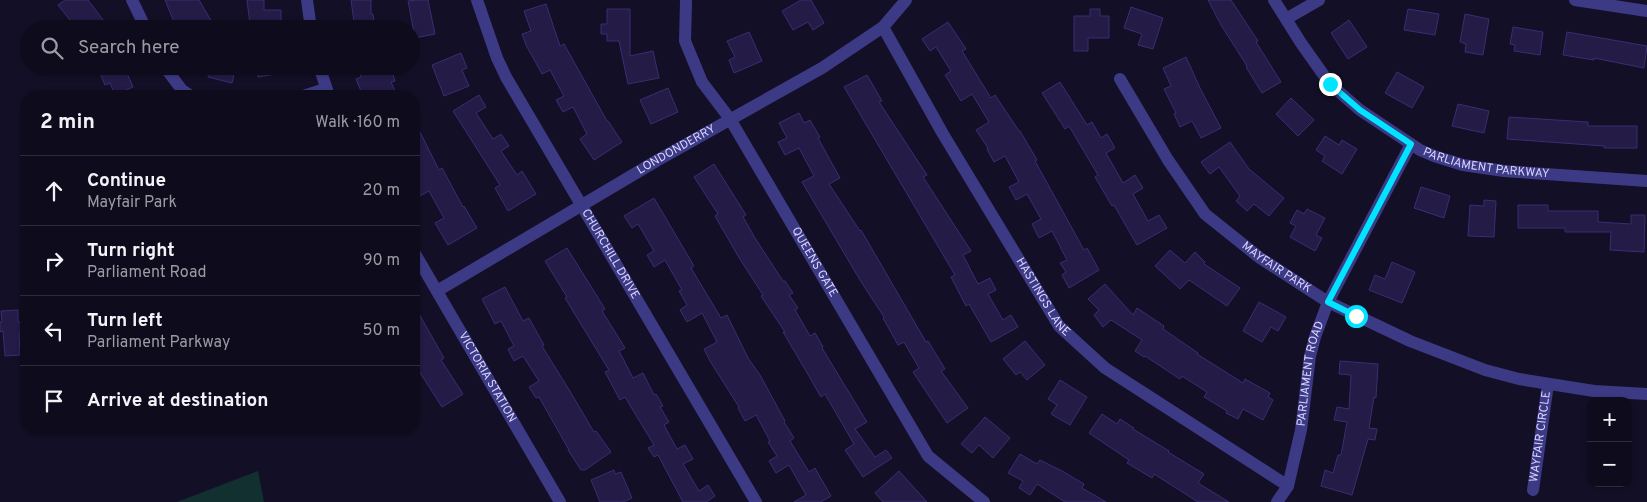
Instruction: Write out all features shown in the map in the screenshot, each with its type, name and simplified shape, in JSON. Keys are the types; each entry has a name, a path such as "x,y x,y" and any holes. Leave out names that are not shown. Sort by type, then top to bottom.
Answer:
{"street":[{"path":"132,0 142,20"},
{"path":"307,0 309,20"},
{"name":"CHURCHILL DRIVE","path":"476,0 506,78 756,502"},
{"name":"LONDONDERRY","path":"437,291 658,160 822,68 884,27 906,0"},
{"name":"PARLIAMENT PARKWAY","path":"1274,0 1300,43 1330,84 1360,110 1411,144 1434,156 1463,165 1504,171 1647,180"},
{"path":"1286,19 1319,0"},
{"path":"1575,0 1647,11"},
{"name":"QUEENS GATE","path":"686,2 685,41 702,82 730,120 928,456 984,502"},
{"name":"HASTINGS LANE","path":"884,27 944,134 1058,326 1105,368 1288,486"},
{"path":"171,75 182,90"},
{"path":"321,75 326,90"},
{"name":"MAYFAIR PARK","path":"1120,79 1168,160 1205,214 1260,258 1328,302 1410,341 1485,370 1519,379 1594,391 1647,394"},
{"name":"PARLIAMENT ROAD","path":"1277,502 1288,486 1301,430 1310,356 1328,302 1411,144"},
{"name":"VICTORIA STATION","path":"420,262 560,502"},
{"name":"WAYFAIR CIRCLE","path":"1533,490 1548,384"}],"green space":[{"path":"258,471 264,502 177,502"}],"building":[{"path":"65,0 88,0 103,20 70,20 58,5"},
{"path":"165,0 199,0 211,20 173,20"},
{"path":"247,0 264,0 264,10 281,10 281,20 249,20"},
{"path":"351,0 371,0 371,14 373,14 374,20 354,20"},
{"path":"428,0 435,34 420,37 420,20 412,20 408,1"},
{"path":"801,0 811,0 824,23 813,30 808,22 793,30 782,11"},
{"path":"1208,0 1231,0 1258,41 1256,42 1281,82 1262,93"},
{"path":"546,4 560,46 564,44 607,121 622,142 594,160 580,139 587,134 573,107 563,112 556,100 564,96 550,70 542,74 522,34 531,31 524,11"},
{"path":"1131,7 1163,18 1153,49 1138,45 1142,34 1124,28"},
{"path":"607,9 630,9 630,56 653,51 659,78 628,84 619,41 607,41 607,34 601,34 601,24 607,24"},
{"path":"1090,9 1100,9 1100,16 1109,16 1109,38 1088,38 1088,51 1074,51 1074,16 1090,16"},
{"path":"1408,9 1439,14 1435,35 1404,30"},
{"path":"1465,14 1489,19 1483,55 1465,52 1466,44 1460,42"},
{"path":"1349,20 1367,47 1348,59 1331,33"},
{"path":"948,22 966,49 962,51 991,98 995,95 1020,131 1084,250 1087,248 1099,270 1069,288 1062,275 1066,272 1060,263 1067,260 1052,231 1039,238 1032,224 1041,219 1027,194 1016,200 1009,187 1019,182 1005,156 994,162 988,148 976,130 989,122 972,94 961,101 945,75 951,71 936,47 930,51 922,39"},
{"path":"1513,27 1543,32 1540,55 1514,51 1515,45 1510,44"},
{"path":"749,32 762,61 734,73 729,60 735,57 727,41"},
{"path":"1567,32 1647,46 1644,68 1594,58 1594,60 1563,55"},
{"path":"461,53 467,68 462,70 469,86 444,96 432,65"},
{"path":"1186,57 1221,128 1201,138 1192,121 1180,127 1174,114 1176,113 1164,89 1171,86 1163,68"},
{"path":"1397,72 1424,87 1412,108 1385,93"},
{"path":"101,75 128,75 133,87 126,90 113,90 110,83 105,85"},
{"path":"209,75 234,75 232,83 208,77"},
{"path":"360,75 393,75 395,81 391,82 394,90 361,90 356,79 361,77"},
{"path":"867,75 882,101 879,102 927,175 923,177 971,251 963,255 978,284 990,278 996,290 988,294 1003,320 1011,315 1018,327 991,342 969,304 966,306 951,277 955,275 844,87"},
{"path":"1060,82 1087,125 1092,122 1101,138 1107,134 1115,148 1106,153 1123,183 1135,175 1143,188 1133,194 1148,221 1159,215 1167,228 1137,245 1095,177 1098,175 1069,126 1065,129 1042,93"},
{"path":"668,88 678,112 651,124 640,100"},
{"path":"479,95 486,107 476,113 493,139 501,134 509,146 501,151 517,175 522,171 536,194 508,211 495,188 500,185 453,111"},
{"path":"1291,98 1314,120 1298,136 1276,114"},
{"path":"1458,104 1489,111 1484,133 1452,126"},
{"path":"799,113 804,123 810,120 840,178 829,184 861,230 926,342 928,341 945,369 941,371 968,408 947,423 913,372 919,368 904,342 898,345 884,317 802,182 814,176 799,148 785,155 778,142 787,138 779,123"},
{"path":"1509,117 1588,122 1588,126 1637,126 1637,148 1604,148 1604,146 1507,139"},
{"path":"420,132 439,170 442,168 463,207 477,228 448,245 435,223 444,218 429,191 420,196"},
{"path":"1325,136 1339,145 1342,140 1357,149 1342,174 1322,161 1325,156 1316,150"},
{"path":"1230,142 1249,169 1284,198 1269,216 1254,204 1247,211 1236,201 1240,196 1219,167 1210,174 1201,162"},
{"path":"714,164 746,215 743,217 755,238 793,293 789,295 798,308 795,310 810,336 815,333 822,348 867,422 855,429 875,457 886,450 892,458 863,477 845,450 854,444 825,394 821,397 783,332 785,332 761,296 763,295 715,216 718,214 694,177"},
{"path":"1421,187 1450,196 1444,218 1414,208"},
{"path":"654,198 694,266 691,268 721,318 727,315 748,358 760,375 794,438 790,441 809,472 815,468 831,496 821,502 794,502 806,495 789,465 776,473 769,461 777,456 768,442 770,441 756,415 745,421 739,407 704,349 717,342 702,313 687,322 680,310 687,305 679,291 682,290 665,260 654,267 647,255 654,251 638,224 632,228 624,216"},
{"path":"1484,200 1496,201 1494,237 1468,236 1470,205 1484,206"},
{"path":"1518,205 1548,205 1548,211 1598,211 1598,222 1631,224 1631,215 1645,215 1644,252 1610,250 1611,232 1565,232 1565,228 1518,228"},
{"path":"1307,209 1325,218 1316,235 1322,238 1315,251 1290,237 1296,226 1290,223 1297,210 1304,214"},
{"path":"567,248 605,309 602,311 625,348 619,351 633,378 643,373 654,395 656,394 663,406 660,407 669,422 664,425 677,449 685,445 693,459 683,464 699,491 708,485 715,496 706,502 683,502 658,455 654,457 648,448 654,445 625,397 620,400 605,372 609,370 545,261"},
{"path":"1170,250 1185,263 1195,252 1205,262 1204,264 1240,288 1227,306 1189,280 1180,289 1155,266"},
{"path":"1392,262 1415,272 1402,303 1369,290 1375,275 1385,279"},
{"path":"1105,284 1133,315 1137,308 1164,326 1163,329 1197,354 1243,383 1245,379 1270,393 1268,397 1273,400 1263,420 1243,409 1238,419 1226,413 1227,411 1204,397 1207,392 1182,376 1180,379 1135,351 1142,340 1111,320 1103,327 1094,315 1099,310 1088,299"},
{"path":"505,287 523,321 529,318 544,345 542,346 594,432 596,431 611,452 585,470 581,470 539,397 536,398 529,387 539,381 523,356 514,361 508,349 514,346 501,321 495,324 482,299"},
{"path":"1259,302 1286,317 1278,331 1271,327 1262,342 1243,331"},
{"path":"18,310 20,355 5,356 3,331 0,332 0,322 2,322 1,311"},
{"path":"420,316 444,358 441,360 463,394 442,407 420,373"},
{"path":"1025,341 1045,365 1027,380 1020,372 1016,375 1003,359"},
{"path":"1340,361 1378,364 1376,398 1374,397 1369,428 1377,429 1375,440 1368,439 1352,495 1321,486 1325,470 1333,473 1338,455 1341,455 1347,422 1334,420 1337,407 1349,409 1351,375 1339,374"},
{"path":"1060,380 1087,397 1070,425 1051,414 1057,405 1048,399"},
{"path":"1102,414 1117,424 1120,419 1204,474 1198,483 1229,502 1198,502 1154,474 1152,478 1127,463 1129,460 1089,433"},
{"path":"985,417 1010,438 993,458 979,445 972,453 961,444"},
{"path":"1020,454 1037,464 1040,460 1062,471 1084,484 1082,488 1106,502 1065,502 1037,484 1030,495 1019,488 1023,481 1008,473"},
{"path":"614,470 615,474 621,472 632,498 623,502 600,502 591,480"},
{"path":"899,471 927,502 883,502 875,493"}],"route":[{"path":"1330,84 1360,110 1411,144 1328,302 1356,316"}]}
